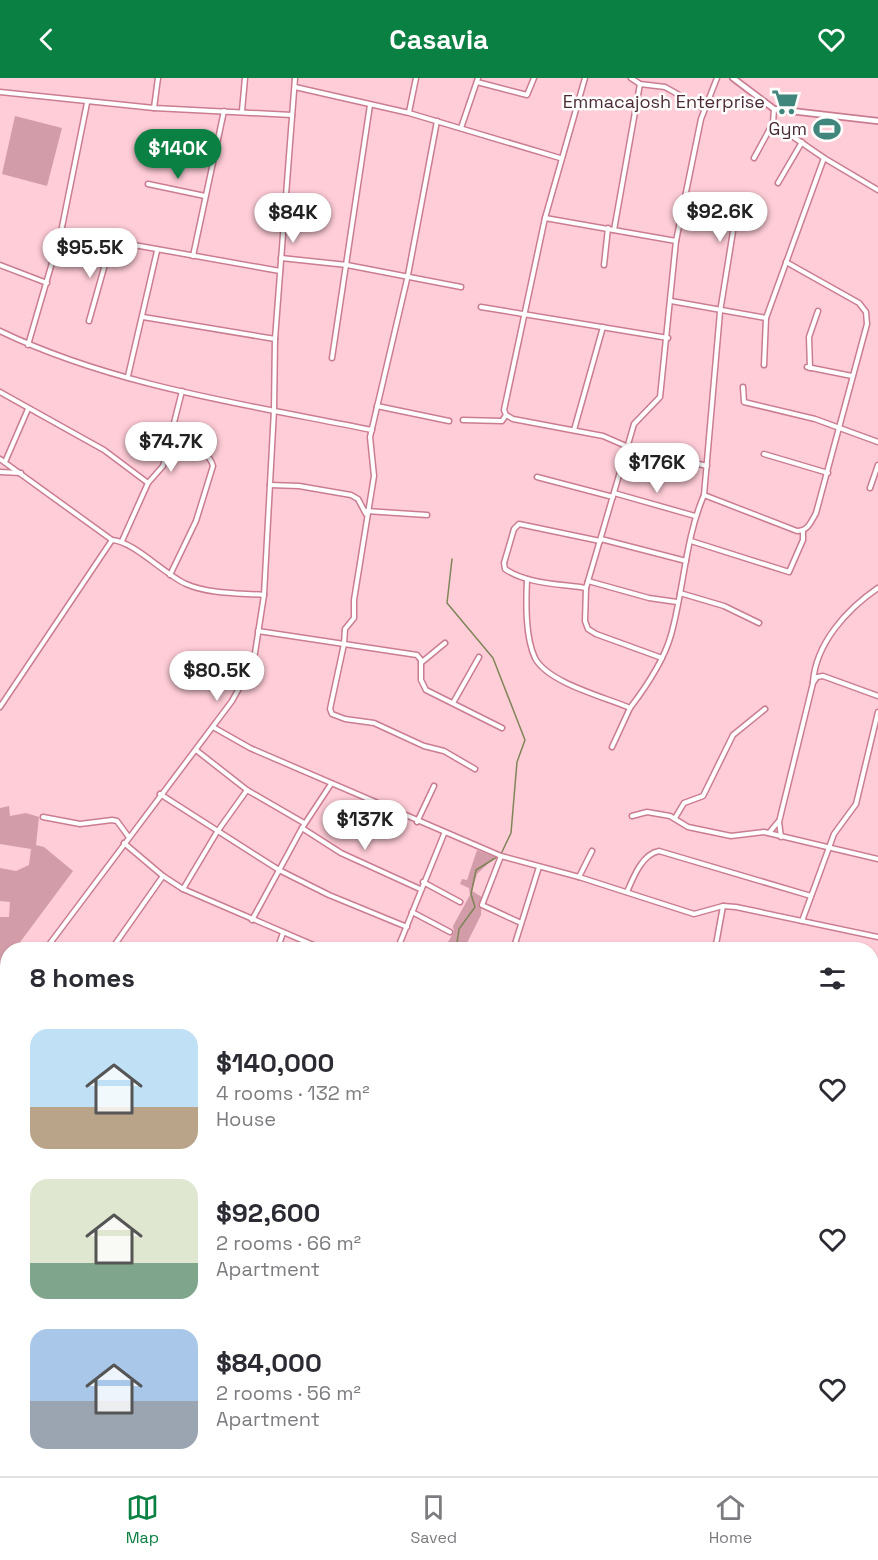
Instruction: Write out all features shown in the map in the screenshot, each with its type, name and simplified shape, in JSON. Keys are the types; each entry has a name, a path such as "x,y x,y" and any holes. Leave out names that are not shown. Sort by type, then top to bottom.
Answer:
{"street":[{"path":"153,108 158,78"},
{"path":"242,111 245,78"},
{"path":"51,942 160,794 213,727 249,670 264,596 274,410 275,339 295,78"},
{"path":"409,113 416,78"},
{"path":"461,128 477,80 527,95 534,78"},
{"path":"464,420 502,421 506,415 504,401 525,316 544,218 585,78"},
{"path":"631,78 640,84 665,87 704,109"},
{"path":"662,658 588,629 585,621 586,588 626,446 641,414 660,397 668,338 676,241 704,109 717,78"},
{"path":"734,78 774,109 833,118 878,121"},
{"path":"614,230 640,84"},
{"path":"295,87 409,113 560,158"},
{"path":"0,92 87,103 292,115"},
{"path":"28,345 61,232 87,103"},
{"path":"332,358 370,105"},
{"path":"754,158 773,123 774,109"},
{"path":"193,256 224,111"},
{"path":"437,121 408,275 372,430 374,476 366,513 354,600 355,614 353,621 345,629 332,714 345,719 374,723 424,746 444,751 475,769"},
{"path":"773,123 824,158 878,190"},
{"path":"778,183 802,142"},
{"path":"764,365 766,318 824,158"},
{"path":"148,184 205,196"},
{"path":"612,747 630,708 662,658 671,636 695,516 704,495 720,312 735,212 732,208 685,199"},
{"path":"544,218 676,241"},
{"path":"604,265 608,228"},
{"path":"61,232 111,243 280,271"},
{"path":"89,321 111,243"},
{"path":"128,376 157,251"},
{"path":"281,258 347,265 461,287"},
{"path":"690,541 789,572 803,540 803,531 816,513 867,324 866,312 859,303 786,262"},
{"path":"0,265 47,283"},
{"path":"670,301 720,312 766,318"},
{"path":"481,307 668,338"},
{"path":"818,310 809,337 808,368 852,376"},
{"path":"143,317 275,339"},
{"path":"574,430 603,327"},
{"path":"0,331 28,345 182,391 372,430"},
{"path":"743,387 744,402 816,418 878,442"},
{"path":"122,541 148,483 163,466 182,391"},
{"path":"0,392 104,450 148,483"},
{"path":"377,406 449,421"},
{"path":"6,462 27,409"},
{"path":"506,415 513,419 617,440 626,446 707,466"},
{"path":"170,576 196,521 213,466 212,459 203,452 171,441"},
{"path":"764,454 828,473"},
{"path":"0,459 112,540 122,541 170,576 198,589 264,596"},
{"path":"870,488 878,465"},
{"path":"0,472 22,473"},
{"path":"537,477 695,516"},
{"path":"270,485 299,486 351,495 358,499 366,513"},
{"path":"704,495 803,531"},
{"path":"366,513 427,515"},
{"path":"586,588 527,579 505,569 504,563 514,529 519,524 600,540 686,561"},
{"path":"0,707 112,540"},
{"path":"527,579 530,639 536,658 556,676 630,708"},
{"path":"588,581 650,598 677,602"},
{"path":"781,837 779,822 814,671 823,643 860,601 878,588"},
{"path":"680,593 724,606 759,623"},
{"path":"258,631 417,655 421,663 422,685 502,728"},
{"path":"421,663 445,643"},
{"path":"453,703 479,657"},
{"path":"813,683 817,677 824,676 878,696"},
{"path":"675,818 684,803 703,796 733,735 765,710"},
{"path":"802,921 834,834 856,804 878,712"},
{"path":"213,727 250,748 417,822 501,856 579,877 694,914 723,906 878,937"},
{"path":"196,750 247,790 303,825 341,853 420,889"},
{"path":"252,920 303,825 331,784"},
{"path":"417,822 434,786"},
{"path":"183,889 217,832 247,790"},
{"path":"160,794 279,870 329,895 407,927"},
{"path":"632,816 647,813 675,818 688,826 731,836 769,833 878,859"},
{"path":"43,816 80,824 117,821 129,836"},
{"path":"769,833 779,822"},
{"path":"400,942 444,833"},
{"path":"124,843 163,876 183,889 305,942"},
{"path":"579,877 592,851"},
{"path":"627,892 642,864 652,854 659,851 811,896"},
{"path":"501,856 482,905 521,923"},
{"path":"515,942 539,867"},
{"path":"116,942 163,876"},
{"path":"423,882 460,902"},
{"path":"716,942 723,906"},
{"path":"412,912 450,932"},
{"path":"280,942 283,933"}],"shaded area":[{"path":"15,116 62,128 47,186 2,174"},
{"path":"9,806 10,816 26,813 39,817 36,845 44,847 73,871 20,942 0,942 0,917 9,917 10,902 0,901 0,868 16,871 29,865 31,849 0,844 0,808"},
{"path":"477,850 495,857 477,874 472,891 482,897 481,915 468,942 448,942 454,932 453,926 470,895 469,888 460,884 462,879 467,880"}],"waterway":[{"path":"452,559 447,603 493,658 525,740 517,762 511,833 501,854"},
{"path":"457,942 459,929 475,907 471,894 476,870 497,857"}],"place":[{"name":"Emmacajosh Enterprise","path":"785,102"},
{"name":"Gym","path":"827,129"}]}
